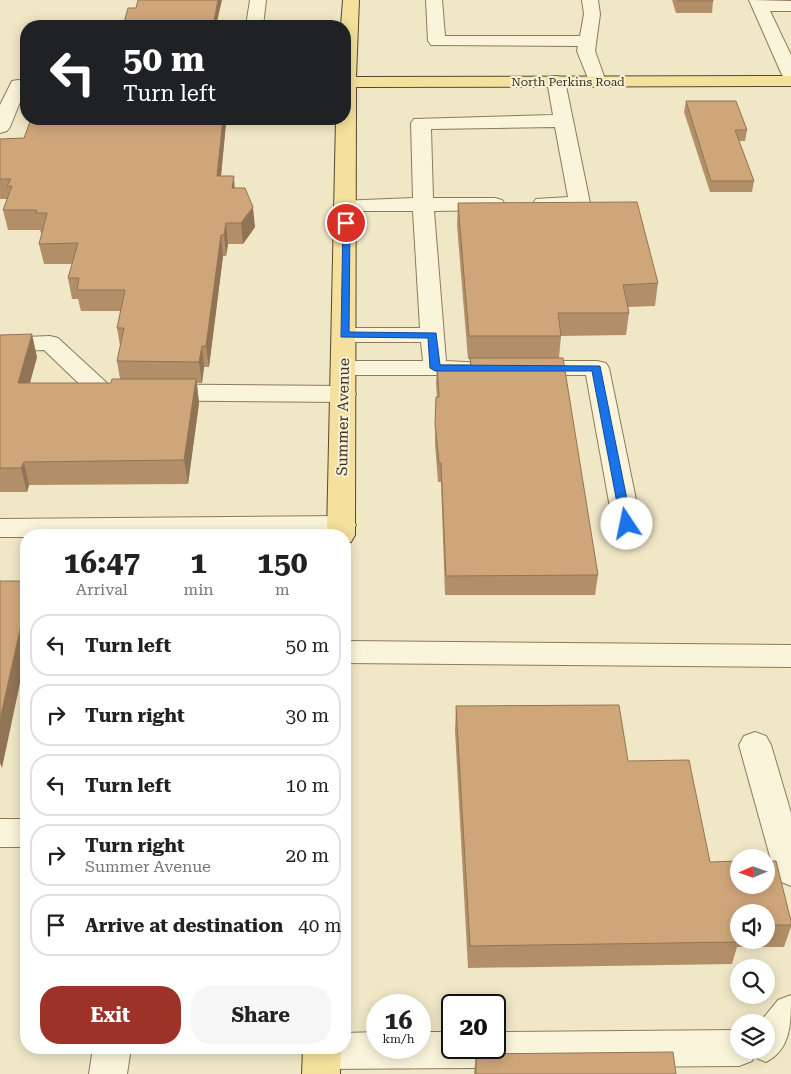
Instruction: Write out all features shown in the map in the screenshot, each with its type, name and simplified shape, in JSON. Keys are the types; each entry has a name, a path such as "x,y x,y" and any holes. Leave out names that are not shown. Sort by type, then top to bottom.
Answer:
{"main road":[{"name":"Summer Avenue","path":"349,20 351,0"},
{"name":"North Perkins Road","path":"351,82 791,81"},
{"name":"Summer Avenue","path":"342,529 346,125"}],"street":[{"path":"256,20 258,0"},
{"path":"434,0 437,41 588,41"},
{"path":"590,0 592,14 586,51 597,82"},
{"path":"791,6 758,3 791,75"},
{"path":"346,205 580,203 556,82"},
{"path":"0,127 15,85"},
{"path":"435,368 423,204 420,123 564,121"},
{"path":"344,335 432,335"},
{"path":"0,345 50,343 102,392 344,394"},
{"path":"344,368 597,368 627,524"},
{"path":"0,528 171,529"},
{"path":"351,652 791,656"},
{"path":"755,745 791,871"},
{"path":"0,833 20,833"},
{"path":"775,1032 791,1012"},
{"path":"321,1058 730,1048"},
{"path":"108,1074 111,1054"}],"building":[{"path":"138,0 218,0 214,20 125,20 128,8 136,8"},
{"path":"713,0 713,1 678,1"},
{"path":"686,101 736,101 747,130 735,130 754,181 711,181"},
{"path":"29,125 222,125 217,176 234,176 232,188 245,188 253,207 241,223 226,223 224,235 221,235 206,346 202,346 199,362 117,361 124,328 117,328 125,290 77,290 79,278 68,278 78,243 39,244 47,213 36,213 37,210 3,210 12,186 7,186 11,179 0,179 0,139 24,138"},
{"path":"637,202 658,283 623,285 629,313 558,313 561,336 469,336 458,203"},
{"path":"32,334 18,383 111,383 112,379 196,379 184,460 24,462 21,468 0,468 0,335"},
{"path":"470,358 563,358 598,575 446,576 441,463 439,463 435,424 436,397 439,397 437,365 471,365"},
{"path":"0,581 20,581 20,630 0,719"},
{"path":"619,705 628,761 689,760 710,862 730,861 730,894 775,894 776,861 791,925 775,925 775,904 730,904 730,942 470,946 456,706"},
{"path":"673,1052 676,1074 476,1074 476,1059 506,1059 506,1054"}],"route":[{"path":"346,223 344,335 432,335 435,368 597,368 627,524"}]}
